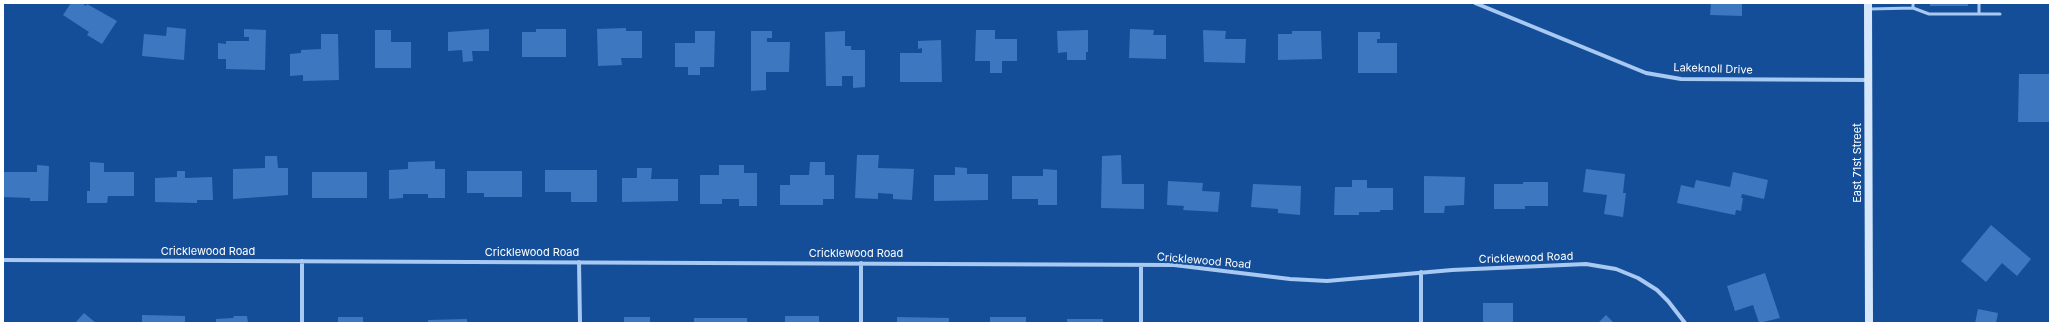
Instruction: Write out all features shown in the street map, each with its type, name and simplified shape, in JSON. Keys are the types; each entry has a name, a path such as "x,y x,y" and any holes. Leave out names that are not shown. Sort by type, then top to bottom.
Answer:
{"main road":[{"name":"East 71st Street","path":"1868,6 1869,323"}],"street":[{"name":"Lakeknoll Drive","path":"1475,3 1646,73 1681,79 1869,80"},
{"name":"Cricklewood Road","path":"3,260 1174,265 1290,279 1327,281 1421,272 1578,264 1608,267 1638,278 1657,290 1668,301 1685,323"},
{"path":"302,261 302,323"},
{"path":"579,262 580,323"},
{"path":"861,263 861,323"},
{"path":"1141,265 1141,323"},
{"path":"1421,272 1421,323"}],"lane":[{"path":"1913,3 1913,8"},
{"path":"1979,3 1979,14"},
{"path":"1868,6 1913,8 1929,14 2000,14"}],"building":[{"path":"71,3 82,3 86,6 87,4 117,21 102,44 87,35 89,32 63,15"},
{"path":"1711,3 1742,3 1742,16 1710,15"},
{"path":"1930,3 1968,3 1968,6 1930,6"},
{"path":"167,27 186,29 184,60 142,56 144,34 166,36"},
{"path":"626,28 626,31 642,31 642,58 621,58 622,65 598,66 597,29"},
{"path":"244,29 266,30 265,70 226,69 226,59 218,59 218,43 226,44 226,41 249,41 249,37 244,37"},
{"path":"489,29 489,51 472,51 473,61 463,62 462,50 448,51 448,32"},
{"path":"536,29 566,29 566,57 522,57 522,32 536,32"},
{"path":"1130,29 1154,30 1153,35 1166,35 1166,59 1129,58"},
{"path":"375,30 391,30 391,42 411,42 411,68 375,68"},
{"path":"976,30 995,30 995,39 1017,39 1017,61 1002,61 1002,73 990,73 990,61 975,61"},
{"path":"1088,30 1088,52 1086,52 1086,60 1067,60 1067,52 1058,53 1057,31"},
{"path":"1203,30 1226,31 1225,39 1246,39 1245,63 1204,62"},
{"path":"695,31 715,31 714,67 700,67 700,75 688,75 688,67 675,67 675,43 695,43"},
{"path":"751,31 772,31 772,38 767,38 767,42 790,42 789,72 766,72 766,90 751,91"},
{"path":"845,31 845,46 851,46 851,50 865,50 865,87 853,88 853,76 842,76 842,86 826,86 825,32"},
{"path":"1292,31 1321,31 1322,59 1278,60 1278,34 1292,34"},
{"path":"1358,32 1380,32 1380,39 1377,39 1377,43 1397,43 1397,73 1358,73"},
{"path":"321,34 338,34 339,80 303,81 303,75 290,76 290,54 301,53 301,50 321,49"},
{"path":"941,40 942,82 900,82 900,53 922,53 922,48 918,49 918,41"},
{"path":"2019,74 2050,74 2050,122 2018,122"},
{"path":"857,155 879,155 878,168 914,169 912,200 893,199 893,194 878,193 878,199 855,198"},
{"path":"1121,155 1122,184 1144,184 1144,209 1101,208 1102,156"},
{"path":"265,156 277,156 278,168 288,168 288,195 233,199 233,169 265,168"},
{"path":"435,161 435,169 445,169 445,198 428,198 428,194 403,194 403,198 389,199 389,170 408,169 408,162"},
{"path":"90,162 104,163 104,172 134,172 134,196 108,196 107,203 87,203 87,191 90,191"},
{"path":"810,162 825,162 825,175 834,175 834,199 823,199 823,205 780,205 780,185 790,185 790,175 809,175"},
{"path":"37,165 49,166 48,201 30,201 30,198 3,197 4,172 37,172"},
{"path":"719,165 744,165 744,173 757,173 757,206 739,206 739,199 722,199 722,204 700,204 700,175 719,175"},
{"path":"955,167 967,168 967,174 988,174 988,200 934,201 934,175 955,175"},
{"path":"637,168 652,168 651,179 678,179 678,201 622,202 622,178 637,178"},
{"path":"1043,169 1057,170 1057,205 1038,205 1038,199 1012,199 1012,176 1043,176"},
{"path":"1586,169 1625,174 1623,193 1626,193 1623,217 1604,214 1607,195 1583,192"},
{"path":"545,170 597,170 597,202 571,202 571,192 545,192"},
{"path":"177,171 185,171 185,178 212,177 213,200 197,200 197,203 155,202 155,178 177,177"},
{"path":"467,171 522,171 522,197 484,197 484,193 467,193"},
{"path":"312,172 367,172 367,198 312,198"},
{"path":"1733,172 1768,180 1764,199 1742,194 1741,198 1743,198 1741,211 1736,210 1735,215 1677,203 1681,185 1694,188 1696,180 1730,187"},
{"path":"1424,176 1465,177 1464,205 1445,206 1444,213 1424,213"},
{"path":"1352,180 1367,180 1367,188 1393,188 1393,210 1380,210 1380,212 1359,212 1359,215 1334,215 1335,187 1352,187"},
{"path":"1168,181 1203,183 1202,191 1220,192 1218,212 1183,210 1184,206 1167,205"},
{"path":"1523,182 1548,182 1548,206 1525,206 1525,209 1494,209 1494,184 1523,184"},
{"path":"1253,184 1301,186 1300,215 1278,213 1278,209 1251,207"},
{"path":"1991,225 2031,259 2017,276 2002,263 1986,282 1961,261"},
{"path":"1765,273 1780,318 1759,323 1753,305 1735,311 1727,286"},
{"path":"1483,303 1513,303 1513,323 1483,323"},
{"path":"1978,309 1998,313 1996,323 1975,323"},
{"path":"84,313 96,323 75,323"},
{"path":"142,315 185,316 185,323 127,323 142,322"},
{"path":"1606,315 1614,323 1598,323"},
{"path":"234,316 247,316 248,323 216,323 216,319 233,318"},
{"path":"785,316 819,316 819,323 785,323"},
{"path":"338,317 363,317 363,323 338,323"},
{"path":"624,317 650,317 650,323 624,323"},
{"path":"897,317 949,318 949,323 897,323"},
{"path":"990,317 1026,317 1026,323 990,323"},
{"path":"694,318 747,318 747,323 694,323"},
{"path":"467,319 467,323 428,323 428,320"},
{"path":"1067,319 1103,319 1103,323 1067,323"}]}
